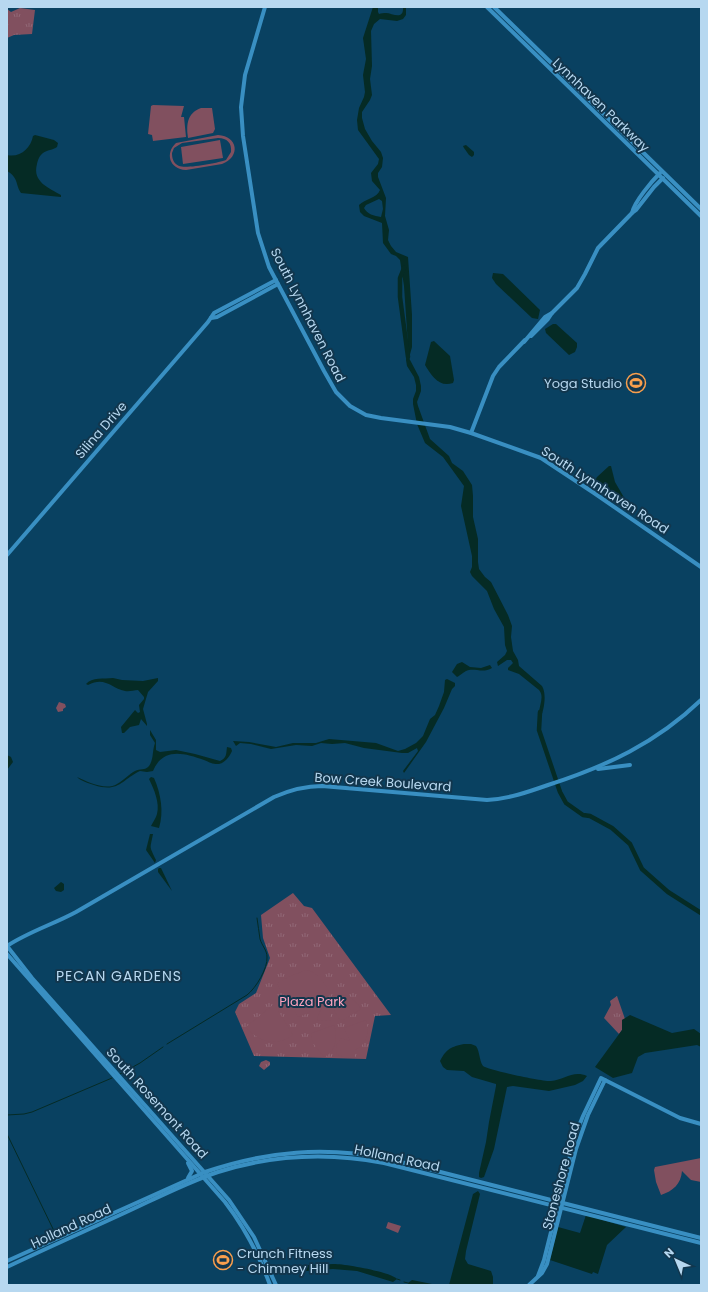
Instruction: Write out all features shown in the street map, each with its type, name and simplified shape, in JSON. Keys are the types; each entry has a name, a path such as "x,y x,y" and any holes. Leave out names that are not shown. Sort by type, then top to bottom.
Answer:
{"main road":[{"name":"South Lynnhaven Road","path":"265,7 242,88 241,115 258,233 266,259 277,282 324,371 341,398 350,406 366,415 450,427 534,455 594,493 701,567"},
{"name":"Lynnhaven Parkway","path":"487,7 701,216"},
{"name":"Lynnhaven Parkway","path":"494,7 701,209"},
{"path":"632,213 633,208 662,171"},
{"path":"471,433 493,376 499,367 524,342 545,317 552,313 580,283 598,248 636,210 666,174"},
{"name":"Silina Drive","path":"7,555 214,313 277,282"},
{"name":"Bow Creek Boulevard","path":"7,946 22,937 56,923 264,802 290,791 306,787 322,786 487,800 513,796 592,770 619,758 651,740 672,725 701,700"},
{"path":"592,770 630,766"},
{"name":"South Rosemont Road","path":"7,946 32,978 226,1202 244,1228 260,1260 270,1285"},
{"name":"South Rosemont Road","path":"7,954 179,1150 204,1175 218,1186 232,1203 249,1227 276,1285"},
{"path":"603,1079 680,1118 701,1124"},
{"name":"Stoneshore Road","path":"529,1285 538,1276 542,1265 560,1207 571,1148 579,1125 603,1079"},
{"name":"Stoneshore Road","path":"561,1202 582,1129 603,1079"},
{"path":"179,1150 191,1168 191,1174 187,1179"},
{"name":"Holland Road","path":"7,1267 204,1175 244,1160 281,1154 317,1152 344,1152 390,1159 701,1238"},
{"name":"Holland Road","path":"7,1262 187,1179 249,1164 286,1158 324,1156 353,1158 390,1164 701,1243"},
{"path":"218,1172 216,1179 218,1186"}],"green space":[{"path":"20,8 35,10 32,34 14,35 7,38 7,9 11,12"},
{"path":"151,106 184,106 181,117 184,117 186,137 153,141 152,135 148,134"},
{"path":"201,108 212,108 215,129 213,133 188,138 188,120 196,110"},
{"path":"218,135 225,136 230,139 235,147 232,157 222,164 186,170 176,167 170,160 171,151 176,143","holes":["218,138 226,140 231,146 231,152 226,160 188,167 179,166 173,160 172,153 174,148 182,143"]},
{"path":"220,140 223,158 183,164 181,147"},
{"path":"59,702 65,704 66,707 63,711 58,712 56,708"},
{"name":"Plaza Park","path":"293,893 304,906 312,908 391,1015 375,1016 366,1059 254,1056 235,1012 239,1004 256,993 270,958 263,938 261,915"},
{"path":"306,970 318,976 331,994 310,1011 298,1017 277,984 288,977"},
{"path":"336,995 344,995 350,998 356,1002 361,1009 345,1019 340,1020 335,1012 331,997"},
{"path":"617,996 625,1019 622,1020 622,1030 619,1034 604,1018 611,1005 610,1001"},
{"path":"273,1005 293,1035 287,1039 274,1042 256,1036 246,1027"},
{"path":"329,1005 331,1020 317,1021 320,1011"},
{"path":"366,1020 368,1029 365,1041 355,1050 355,1058 344,1057 336,1054 337,1044 341,1038 350,1041 344,1028"},
{"path":"334,1025 336,1034 335,1044 331,1052 324,1057 315,1046 311,1038 312,1033"},
{"path":"266,1060 270,1062 270,1065 264,1070 259,1066 261,1062"},
{"path":"701,1158 701,1182 691,1180 682,1171 680,1180 676,1186 661,1195 656,1182 655,1167"},
{"path":"388,1222 401,1226 398,1233 386,1228"}],"shaded area":[{"path":"373,7 378,7 379,14 386,13 400,15 402,14 403,7 406,7 406,15 403,19 397,21 380,19 374,24 371,31 372,66 370,79 372,95 362,112 362,118 365,129 381,152 383,158 382,167 378,173 378,177 386,198 385,216 389,230 388,240 396,252 408,257 412,315 412,347 409,358 419,377 421,386 421,391 417,402 418,406 430,439 449,456 452,463 463,471 472,485 473,517 478,539 479,569 491,582 508,615 512,626 511,637 513,651 518,660 519,666 544,689 543,712 540,719 539,711 542,696 539,690 519,674 508,670 513,663 511,660 507,660 498,666 497,662 505,655 507,651 505,645 504,627 494,609 487,591 470,572 472,567 472,556 461,506 464,486 443,457 425,443 417,424 413,404 416,385 414,377 407,366 406,360 408,345 404,286 400,260 391,254 383,243 382,223 364,216 360,212 359,205 374,197 380,190 372,181 371,173 378,164 379,159 358,130 357,120 359,108 365,92 363,75 366,59 363,38","holes":["379,199 382,201 383,209 381,217 367,212 364,208 366,205"]},
{"path":"35,135 54,140 58,143 57,147 41,155 36,170 39,180 47,187 61,195 61,197 21,193 15,179 7,171 7,155 12,156 24,151"},
{"path":"466,145 474,152 472,157 463,146"},
{"path":"493,273 503,274 540,310 538,319 532,318 496,284 492,278"},
{"path":"553,324 556,324 577,343 575,352 569,355 546,333 545,329"},
{"path":"434,341 450,356 454,380 453,383 444,384 436,380 425,365 431,342"},
{"path":"609,466 611,466 615,482 629,506 628,507 595,481 597,477"},
{"path":"462,662 470,667 481,668 490,665 492,668 483,671 469,670 457,677 452,672 457,664"},
{"path":"113,678 143,681 158,678 158,681 148,692 143,709 147,726 141,719 139,725 130,727 122,733 121,727 135,710 138,713 140,712 139,705 144,697 138,690 120,690 103,682 88,685 86,684 95,679"},
{"path":"447,679 455,683 455,686 452,689 426,742 404,773 403,771 418,751 417,748 408,753 402,753 364,748 345,743 321,743 312,746 296,745 271,749 240,743 236,746 233,741 249,742 276,747 293,743 316,743 329,739 376,743 398,751 405,749 416,743 423,736 430,719 435,715 439,706 444,692 445,680"},
{"path":"150,730 156,740 156,750 160,752 176,750 220,761 225,757 227,747 231,748 232,751 226,760 219,764 213,764 189,755 168,755 157,763 153,771 140,771 115,786 108,787 120,782 135,771 147,768 152,761 155,743 150,735"},
{"path":"7,755 11,757 13,762 7,770"},
{"path":"77,777 86,781 108,787 94,785"},
{"path":"151,777 154,778 161,803 161,822 159,828 151,826 157,814 158,805 149,779"},
{"path":"150,834 153,834 151,847 156,860 155,863 146,850"},
{"path":"159,868 161,868 172,891 158,872"},
{"path":"61,882 64,884 64,890 61,892 56,891 54,888"},
{"path":"630,1015 672,1033 694,1029 701,1034 701,1047 697,1045 645,1053 638,1057 632,1073 613,1078 595,1067 622,1030 622,1020"},
{"path":"464,1044 476,1046 483,1066 487,1068 546,1081 556,1080 577,1074 587,1076 583,1081 575,1085 549,1091 513,1086 507,1087 494,1149 484,1177 481,1178 479,1177 479,1173 496,1084 472,1077 464,1071 447,1070 443,1067 440,1061 445,1053 453,1047"},
{"path":"478,1191 480,1194 465,1259 468,1264 491,1271 493,1284 449,1285 473,1194"},
{"path":"586,1215 626,1227 607,1245 598,1274 593,1272 592,1274 550,1260 558,1227 580,1233"},
{"path":"334,1264 348,1265 377,1271 393,1276 397,1279 393,1282 357,1271 333,1269 281,1273 280,1271 280,1267 286,1266"},
{"path":"412,1280 437,1285 409,1285 408,1283"}],"waterway":[{"path":"404,268 400,278 400,297 408,357"},
{"path":"540,712 539,730 560,792 566,803 583,815 590,816 612,828 630,844 642,869 668,892 701,913"},
{"path":"167,1044 247,995 258,983 266,967 267,957 260,939 257,918"},
{"path":"120,1074 140,1063 163,1047"},
{"path":"7,1115 32,1112 112,1078"},
{"path":"7,1134 55,1233"},
{"path":"404,1282 408,1283"}],"place":[{"name":"Yoga Studio","path":"636,383"},
{"name":"Crunch Fitness - Chimney Hill","path":"223,1260"}],"district":[{"name":"PECAN GARDENS","path":"119,976"}]}
